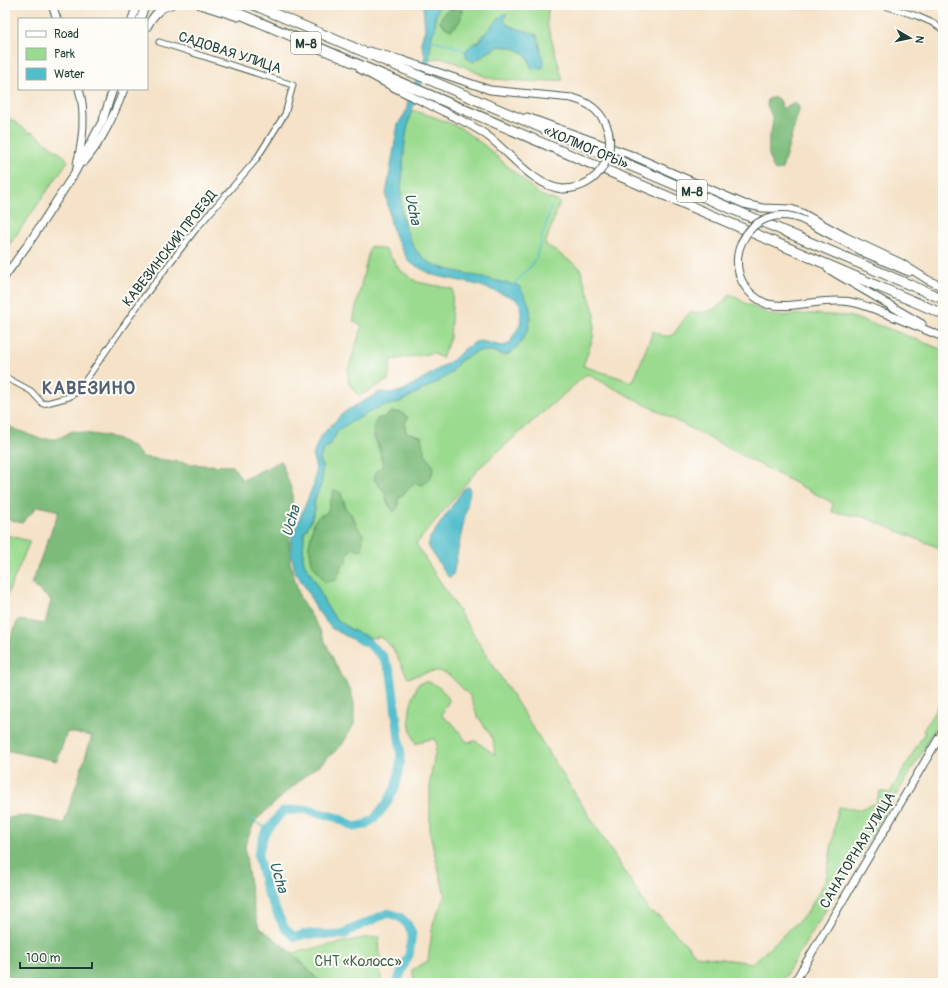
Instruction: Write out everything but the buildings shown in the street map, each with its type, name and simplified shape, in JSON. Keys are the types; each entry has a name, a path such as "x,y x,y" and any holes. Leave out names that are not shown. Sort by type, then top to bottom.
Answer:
{"highway":[{"name":"«ХОЛМОГОРЫ»","path":"218,5 340,58 433,102 943,314"},
{"name":"«ХОЛМОГОРЫ»","path":"254,5 350,45 443,80 487,103 943,299"}],"street":[{"path":"52,5 57,18"},
{"path":"56,5 61,18"},
{"path":"140,18 146,5"},
{"path":"148,25 153,16 165,7 171,5"},
{"path":"200,5 271,28"},
{"path":"882,5 917,16 933,23 943,30"},
{"path":"132,18 136,8"},
{"name":"САДОВАЯ УЛИЦА","path":"159,42 293,85"},
{"path":"433,102 490,138 538,180 552,187 562,189 583,185 596,176 605,163 610,148 609,132 605,122 599,114 587,103 572,98 490,90 443,80"},
{"name":"КАВЕЗИНСКИЙ ПРОЕЗД","path":"5,377 31,391 43,404 69,397 78,391 143,298 196,228 255,161 285,114 293,85"},
{"path":"74,174 78,159 83,123 79,90"},
{"path":"5,276 35,234 74,174 103,120 113,90"},
{"path":"74,174 93,152 106,130 124,90"},
{"path":"487,103 631,155 744,204 763,208 791,209 802,213 846,237 901,263 928,280"},
{"path":"943,287 865,253 805,221 788,216 770,217 754,226 743,239 738,256 739,274 744,285 752,294 767,304 776,306 824,301 854,303 869,307 943,336"},
{"path":"803,255 943,336"},
{"name":"САНАТОРНАЯ УЛИЦА","path":"794,983 943,731"}],"green space":[{"path":"439,5 550,5 547,24 563,80 535,82 493,79 450,60 443,58 429,59 432,35 435,29 435,19","holes":["503,14 505,14 503,21 507,25 537,35 541,49 530,65 528,57 525,54 507,47 498,47 473,62 473,44 477,42"]},
{"path":"455,9 462,10 461,17 460,22 451,30 440,22 444,12"},
{"path":"775,97 781,102 782,109 795,102 799,107 799,110 782,169 775,171 769,154 769,134 773,122 771,113 767,106 768,99"},
{"path":"412,110 459,127 485,146 540,195 560,202 545,244 580,268 595,315 593,338 583,366 633,382 653,331 663,336 672,336 689,313 712,310 730,294 747,304 774,316 811,314 848,316 887,328 943,350 943,548 937,547 864,517 832,512 833,503 587,374 479,468 416,544 651,913 660,917 697,956 753,963 806,914 826,880 838,807 858,810 876,803 880,791 890,793 943,697 943,714 927,741 923,751 781,983 415,983 412,970 428,961 433,923 445,896 430,834 430,780 437,744 434,739 416,744 409,721 412,699 418,684 425,682 431,683 444,692 449,701 443,711 442,716 454,725 467,742 476,741 495,755 493,739 477,715 470,696 448,674 438,671 428,672 408,678 392,647 380,637 370,638 352,630 335,618 326,605 315,581 304,563 304,533 310,523 315,509 314,501 322,482 322,465 320,459 324,449 330,445 339,429 379,407 400,402 439,381 451,373 461,360 478,351 492,351 505,356 522,341 529,328 519,286 442,268 428,262 416,251 402,217 401,189 405,141","holes":["392,412 405,424 406,432 421,436 427,460 415,482 398,499 398,507 389,506 385,491 379,486 376,471 383,466 380,451 373,435 377,419 385,417","344,501 345,508 351,514 358,528 363,534 354,548 348,552 347,560 339,573 325,582 312,563 309,546 314,522 319,516 327,513 330,506"]},
{"path":"5,115 30,133 32,132 64,156 68,161 5,251"},
{"path":"370,246 386,250 400,270 417,282 453,289 450,338 442,358 433,353 391,360 388,380 359,396 349,384 348,370 362,326 353,321"},
{"path":"392,412 400,412 408,417 405,424 406,432 421,436 425,452 433,465 433,472 430,479 423,485 415,483 398,499 398,507 394,512 390,507 385,491 374,479 376,471 383,466 380,450 373,432 377,419 385,417"},
{"path":"5,425 40,439 57,439 73,431 116,438 133,447 143,457 201,465 233,466 242,480 281,461 292,491 293,522 289,540 290,562 300,598 319,628 341,676 350,688 354,703 354,724 342,745 321,764 308,773 255,821 245,845 254,911 259,927 293,953 321,983 5,983 5,818 27,816 64,823 92,736 67,732 57,761 5,750 5,651 18,620 45,624 51,600 31,584 59,511 38,506 22,523 5,519"},
{"path":"334,490 341,493 345,508 351,514 358,528 363,534 362,550 354,548 348,552 347,560 342,566 336,580 325,582 312,563 309,546 314,522 319,516 327,513"},
{"path":"5,535 30,541 5,600"},
{"name":"СНТ «Колосс»","path":"379,937 381,983 321,983 293,953 363,938"}],"water":[{"path":"423,5 439,5 435,19 435,29 432,35 429,62 409,119 405,141 401,189 402,217 416,251 428,262 442,268 519,286 526,297 530,309 530,323 521,343 511,353 505,356 492,351 478,351 461,360 451,373 439,381 400,402 379,407 339,429 330,445 324,449 320,459 322,465 322,482 314,501 315,509 310,523 304,533 304,563 315,581 326,605 335,618 352,630 370,638 365,646 331,628 317,610 295,571 291,554 291,541 293,534 314,484 316,470 313,456 321,436 346,411 380,392 395,393 404,390 453,360 463,350 475,342 481,341 502,346 509,344 520,325 521,318 520,304 514,298 478,285 433,275 409,262 395,237 386,195 398,124 406,112 408,101 425,56 421,42 425,29"},
{"path":"503,14 507,14 504,21 507,24 537,35 544,64 542,68 532,69 526,55 519,50 507,46 500,46 473,62 467,58 465,51 473,44 480,41 485,33"},
{"path":"469,487 470,491 453,575 448,577 428,546 430,538 463,490"}],"waterway":[{"path":"430,40 449,44 465,51"},
{"path":"512,286 532,265 536,257 551,207"},
{"name":"Ucha","path":"357,638 368,643 383,657 391,673 401,755 399,773 395,788 387,803 374,819 364,825 354,827 338,818 306,809 283,811 264,834 258,855 266,890 285,929 295,937 305,934 344,935 350,930 388,913 400,917 408,925 412,933 409,955 397,983"},
{"path":"243,815 247,818"},
{"path":"250,819 268,829"}],"district":[{"name":"КАВЕЗИНО","path":"89,388"}]}
